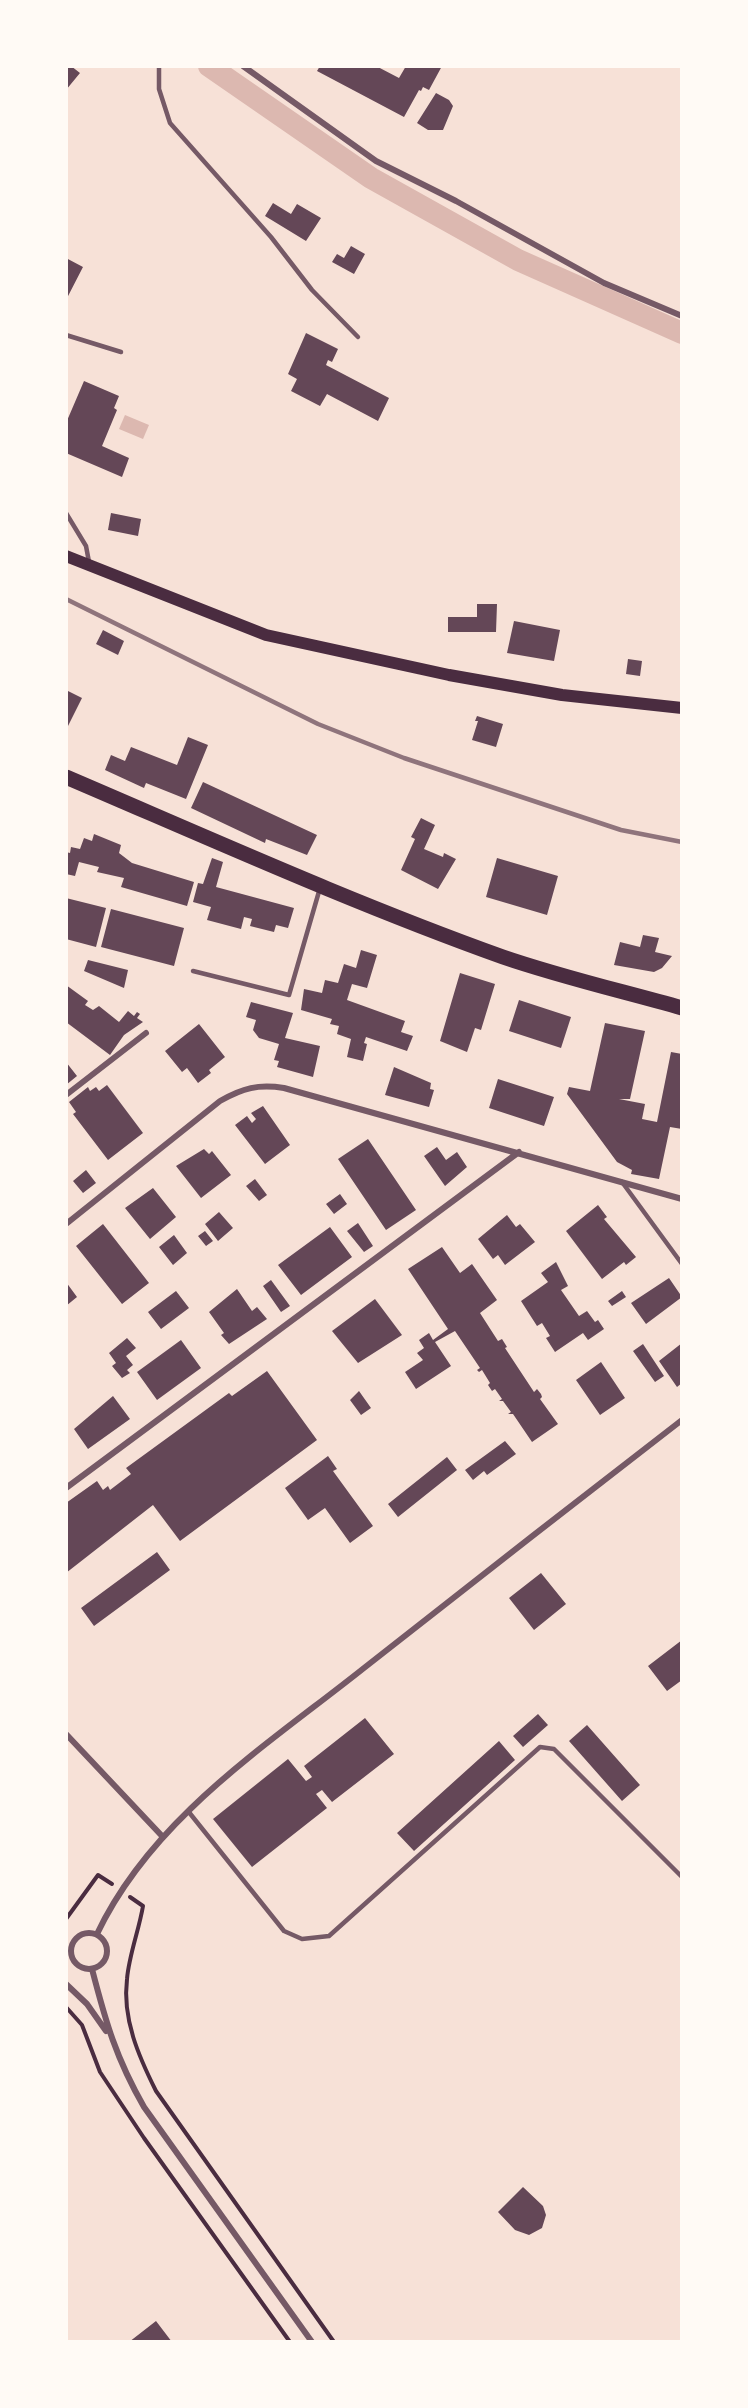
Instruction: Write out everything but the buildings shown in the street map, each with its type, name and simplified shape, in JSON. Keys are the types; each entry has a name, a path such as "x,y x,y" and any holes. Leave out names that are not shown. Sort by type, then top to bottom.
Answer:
{"main road":[{"path":"66,556 90,568 266,635 449,675 550,693 682,708"},
{"path":"66,777 320,886 504,957 606,989 682,1008"}],"street":[{"path":"243,66 376,161 456,201 604,283 682,316"},
{"path":"66,1095 146,1033"},
{"path":"66,1224 220,1101 243,1088 263,1085 284,1088 682,1199"},
{"path":"66,1488 519,1152"},
{"path":"97,1934 121,1891 162,1836 224,1779 682,1420"},
{"path":"66,1734 162,1836"},
{"path":"97,1934 105,1942 107,1953 102,1964 92,1969 75,1963 68,1951 75,1939 80,1935 97,1934"},
{"path":"92,1969 109,2036 124,2071 144,2107 312,2342"},
{"path":"66,1984 87,2004 109,2036"}],"lane":[{"path":"159,66 159,89 170,123 271,237 312,290 358,337"},
{"path":"66,335 121,352"},
{"path":"66,513 86,546 90,568"},
{"path":"193,971 289,995 320,886"},
{"path":"622,1182 682,1264"},
{"path":"188,1811 284,1931 302,1939 329,1936 540,1747 554,1749 682,1877"}],"path":[{"path":"66,1919 98,1875 143,1906 126,1980 130,2030 141,2061 156,2091 334,2342"},
{"path":"66,2007 82,2025 100,2072 144,2138 290,2342"}],"shaded area":[{"path":"125,415 149,425 143,439 119,429"}],"waterway":[{"path":"209,66 371,178 518,260 682,333"}],"railway":[{"path":"66,599 318,724 404,758 621,830 682,842"}]}
